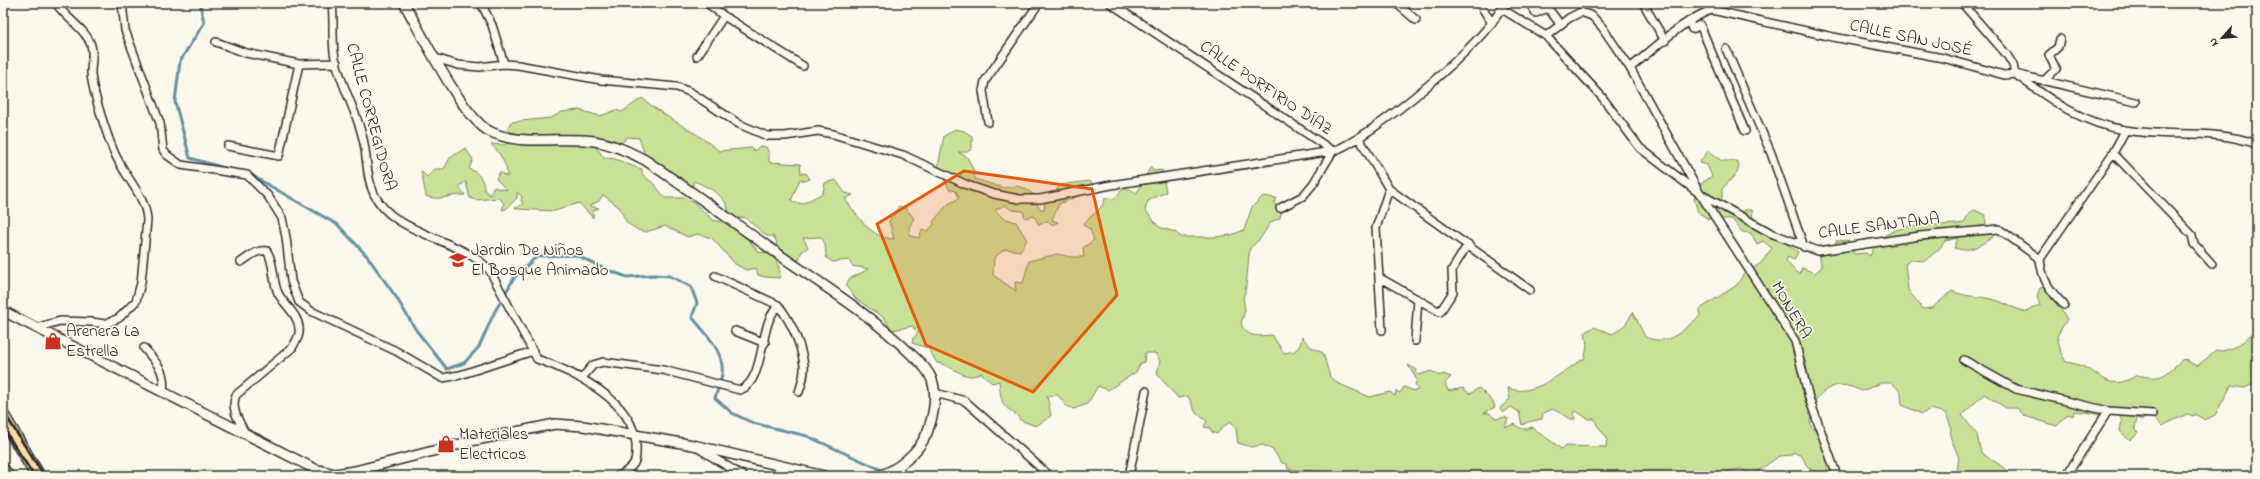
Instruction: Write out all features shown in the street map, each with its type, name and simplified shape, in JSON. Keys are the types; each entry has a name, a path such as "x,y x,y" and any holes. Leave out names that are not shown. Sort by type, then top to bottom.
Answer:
{"highway":[{"path":"3,417 38,476"},
{"path":"3,471 6,476"}],"street":[{"path":"36,328 60,321 105,324 119,318 136,301 143,271 146,210 117,159 95,93 91,73 93,59 91,44 62,13 56,3"},
{"path":"122,3 125,30 160,123 163,150 181,165 246,176 268,196 282,218 286,237 291,281 299,302 311,311 383,345 442,378 460,375 533,351 537,359 554,365 581,379 614,400 624,410 636,436 636,463 619,476"},
{"name":"CALLE CORREGIDORA","path":"332,3 334,52 359,122 365,148 367,174 381,208 398,221 427,237 482,261 490,271 533,351"},
{"path":"404,3 459,98 478,122 488,131 504,137 594,141 620,147 645,160 891,335 920,363 932,379 935,394 932,420 924,439 915,453 879,476"},
{"path":"481,3 492,25 504,64"},
{"path":"707,3 724,16 803,66"},
{"path":"988,122 983,91 985,81 1039,3"},
{"name":"CALLE PORFIRIO DÍAZ","path":"1110,3 1333,151 1345,147 1359,138 1402,106 1456,61 1492,23 1503,6"},
{"path":"1396,3 1416,20"},
{"path":"1479,3 1492,23"},
{"path":"1529,3 1536,13 1548,8 1560,24"},
{"path":"1643,3 1665,41"},
{"path":"1962,3 2007,55 2013,65 2015,74 2049,99 2090,122 2125,130 2208,133 2240,138 2257,144"},
{"path":"1503,6 1546,36 1602,98 1640,148 1700,194"},
{"name":"CALLE SAN JOSÉ","path":"1630,68 1689,21 1700,14 1712,10 1833,37 1943,58 2004,75 2015,74 2136,102"},
{"name":"MONERA","path":"1546,36 1560,24 1581,12 1592,16 1630,68 1700,194 1795,341 1809,398 1837,476"},
{"path":"697,56 724,16"},
{"path":"1689,21 1692,29 1700,25 1746,131"},
{"path":"2044,81 2056,69 2049,55 2058,47 2060,39"},
{"path":"216,42 246,53 299,64 337,63"},
{"path":"1726,49 1771,153 1804,246"},
{"path":"435,58 458,65 479,67 504,64 600,80 677,87 690,92 739,124 766,136 784,136 818,131 833,134 903,155 974,187 1019,199 1040,199 1111,185 1333,151"},
{"path":"228,146 278,156 299,64"},
{"path":"2064,305 2050,291 2042,275 2040,259 2113,153 2125,130"},
{"path":"1359,138 1389,189 1468,244 1530,290"},
{"path":"1280,208 1303,196 1317,180 1333,151"},
{"path":"2113,153 2192,235 2194,244 2212,264"},
{"path":"1382,330 1376,228 1389,189"},
{"name":"CALLE SANTANA","path":"1700,194 1771,233 1818,251 1920,236 1999,229 2040,259"},
{"path":"1380,278 1440,312 1453,292 1452,270 1468,244"},
{"path":"241,262 254,253 262,250 267,251 271,258 276,290 297,320 299,329 298,338 292,348 236,395 234,400 235,413 245,433"},
{"path":"715,276 778,305 787,316 804,365 803,377 799,392"},
{"path":"1415,341 1418,299"},
{"path":"581,379 593,365 603,362 663,370 740,390 750,385 764,343 770,319 778,305"},
{"path":"3,311 315,469 335,474 355,471 476,440 555,424 583,426 693,445 824,476"},
{"path":"735,331 764,343"},
{"path":"144,348 162,370 165,378 163,392"},
{"path":"1964,360 2016,389 2108,411 2153,414"},
{"path":"1129,476 1146,391"},
{"path":"935,394 965,401 1050,476"},
{"path":"2066,476 2108,411"},
{"path":"693,445 742,476"}],"highlighted area":[{"path":"964,171 1092,189 1117,295 1033,392 926,345 877,224"}],"green space":[{"path":"642,98 719,151 752,148 754,151 760,146 766,147 769,153 769,162 800,164 801,174 806,173 810,179 805,181 800,179 791,201 802,204 823,193 825,183 836,180 845,193 853,195 845,199 865,225 878,235 886,238 894,239 889,221 899,206 906,209 914,218 909,228 910,236 919,238 922,230 927,231 934,225 933,222 947,205 959,198 956,191 949,189 938,167 944,136 955,129 964,131 972,136 972,149 967,152 958,152 967,157 974,171 975,179 1004,188 1016,186 1024,188 1033,194 1039,208 1044,210 1045,201 1053,195 1060,185 1090,181 1093,185 1084,193 1059,204 1052,220 1058,222 1053,225 1047,221 1039,225 1034,216 1025,218 1023,211 1012,210 1005,205 995,210 1003,218 1016,222 1027,240 1020,251 1005,249 994,258 993,275 1016,291 1015,282 1023,283 1029,261 1057,254 1071,257 1084,257 1083,248 1094,240 1090,229 1083,225 1099,210 1105,198 1114,199 1123,189 1129,189 1137,193 1151,166 1153,171 1162,170 1166,192 1148,201 1145,210 1159,227 1175,232 1181,237 1215,237 1231,235 1244,230 1252,207 1263,196 1276,198 1274,203 1281,214 1280,218 1271,222 1260,239 1250,248 1246,289 1243,297 1245,310 1241,324 1246,332 1258,336 1272,335 1284,353 1295,351 1300,345 1302,337 1311,347 1323,353 1330,377 1337,383 1370,397 1390,392 1395,396 1396,391 1400,393 1404,387 1414,391 1418,390 1415,384 1417,380 1408,365 1417,370 1416,373 1419,375 1431,371 1440,376 1443,374 1451,377 1445,383 1448,391 1463,388 1470,394 1479,388 1493,402 1495,407 1484,413 1489,413 1496,419 1505,417 1508,419 1505,427 1515,424 1523,429 1532,427 1561,449 1566,446 1606,447 1607,438 1597,425 1595,419 1588,419 1576,411 1573,412 1575,419 1571,419 1553,409 1543,413 1542,419 1522,425 1519,412 1511,407 1503,412 1500,408 1510,399 1508,388 1528,390 1538,387 1558,376 1585,358 1587,345 1585,332 1594,327 1613,334 1625,325 1633,312 1645,337 1654,340 1661,340 1675,336 1700,316 1700,309 1737,285 1743,275 1761,263 1772,248 1763,241 1757,244 1751,233 1742,232 1732,219 1708,219 1698,212 1694,199 1698,186 1712,176 1707,165 1699,163 1708,151 1722,161 1737,161 1739,165 1737,173 1722,189 1722,203 1744,214 1744,210 1752,210 1753,219 1765,231 1777,231 1788,245 1798,252 1794,260 1788,257 1786,261 1799,275 1802,268 1815,273 1822,267 1819,256 1824,254 1826,248 1836,244 1836,241 1848,240 1854,254 1866,253 1870,256 1877,242 1896,230 1907,227 1964,223 1969,213 1974,210 1985,215 1986,224 1993,237 1977,247 1964,250 1954,248 1958,238 1945,241 1940,248 1925,261 1911,260 1905,264 1908,290 1923,309 1932,308 1952,291 1995,300 2026,312 2036,306 2040,306 2037,296 2040,288 2043,287 2049,292 2067,319 2057,336 2061,353 2066,362 2082,366 2102,378 2114,383 2128,380 2137,375 2158,377 2167,373 2183,359 2197,366 2216,351 2233,348 2243,342 2255,330 2254,321 2257,321 2257,382 2245,388 2231,386 2215,415 2205,420 2195,414 2194,416 2187,414 2162,426 2151,415 2142,420 2137,418 2135,428 2138,433 2130,441 2120,431 2122,421 2119,415 2112,414 2106,417 2092,413 2074,411 2073,416 2068,414 2057,426 2025,416 2017,408 2006,408 1984,394 1962,415 1977,435 1981,453 2000,465 2013,476 1956,476 1959,458 1950,436 1951,427 1946,413 1930,409 1922,414 1902,405 1901,392 1892,383 1881,383 1862,391 1849,386 1838,385 1828,388 1818,397 1812,408 1810,421 1811,427 1819,433 1827,433 1825,437 1828,476 1821,476 1807,466 1802,456 1793,452 1792,455 1779,456 1757,472 1757,476 1741,469 1729,471 1724,476 1328,476 1322,472 1288,469 1287,464 1282,463 1273,450 1263,445 1251,447 1238,443 1236,429 1231,421 1217,434 1212,432 1210,428 1204,427 1207,421 1196,413 1188,396 1178,398 1157,374 1160,361 1155,353 1145,353 1144,362 1140,364 1136,372 1108,390 1098,386 1087,404 1074,409 1066,406 1058,395 1047,396 1051,416 1036,426 1020,420 1005,407 1001,396 999,381 992,383 981,373 975,376 965,375 943,364 937,363 928,348 912,343 913,338 916,336 920,327 915,330 913,326 892,330 884,318 856,299 846,286 849,279 869,269 852,266 849,260 832,262 826,257 825,244 821,237 803,238 808,247 801,253 799,260 781,258 784,251 776,246 777,242 773,236 767,236 744,217 734,220 729,217 726,204 718,194 694,181 692,188 650,169 639,138 627,137 620,145 593,143 604,158 618,160 642,169 642,174 654,184 665,198 684,198 693,202 713,220 721,222 730,221 745,237 746,232 749,231 749,241 760,253 763,252 774,259 778,265 780,278 758,275 756,268 746,270 735,264 712,238 697,234 688,237 665,226 646,232 638,230 627,223 619,207 603,195 599,201 589,206 599,208 593,211 593,218 579,203 555,211 515,208 523,204 521,201 522,197 517,192 517,198 506,209 502,210 504,204 500,198 475,200 470,198 466,182 459,186 465,195 441,198 431,198 426,196 421,171 427,177 435,169 444,169 450,158 465,148 473,159 469,169 480,177 484,190 490,195 493,187 507,190 496,179 500,172 507,177 507,172 502,159 491,144 504,145 517,138 507,129 511,122 551,118 562,112 579,110 600,116 616,110 622,112"}],"waterway":[{"path":"200,3 204,23 180,61 175,102 190,158 228,169"},
{"path":"251,175 338,225 367,256 396,297 416,330 447,369 464,363 479,347 494,313 514,278 537,256 576,255 605,269 627,277 653,275 670,276 691,287 697,303 692,317 713,343 720,358 722,374 715,398 732,413 753,423 807,436 884,471"}],"railway":[{"path":"3,411 44,476"},
{"path":"3,428 34,476"}],"place":[{"name":"Jardin De Niños El Bosque Animado","path":"458,260"},
{"name":"Arenera La Estrella","path":"53,341"},
{"name":"Materiales Electricos","path":"446,444"}]}
